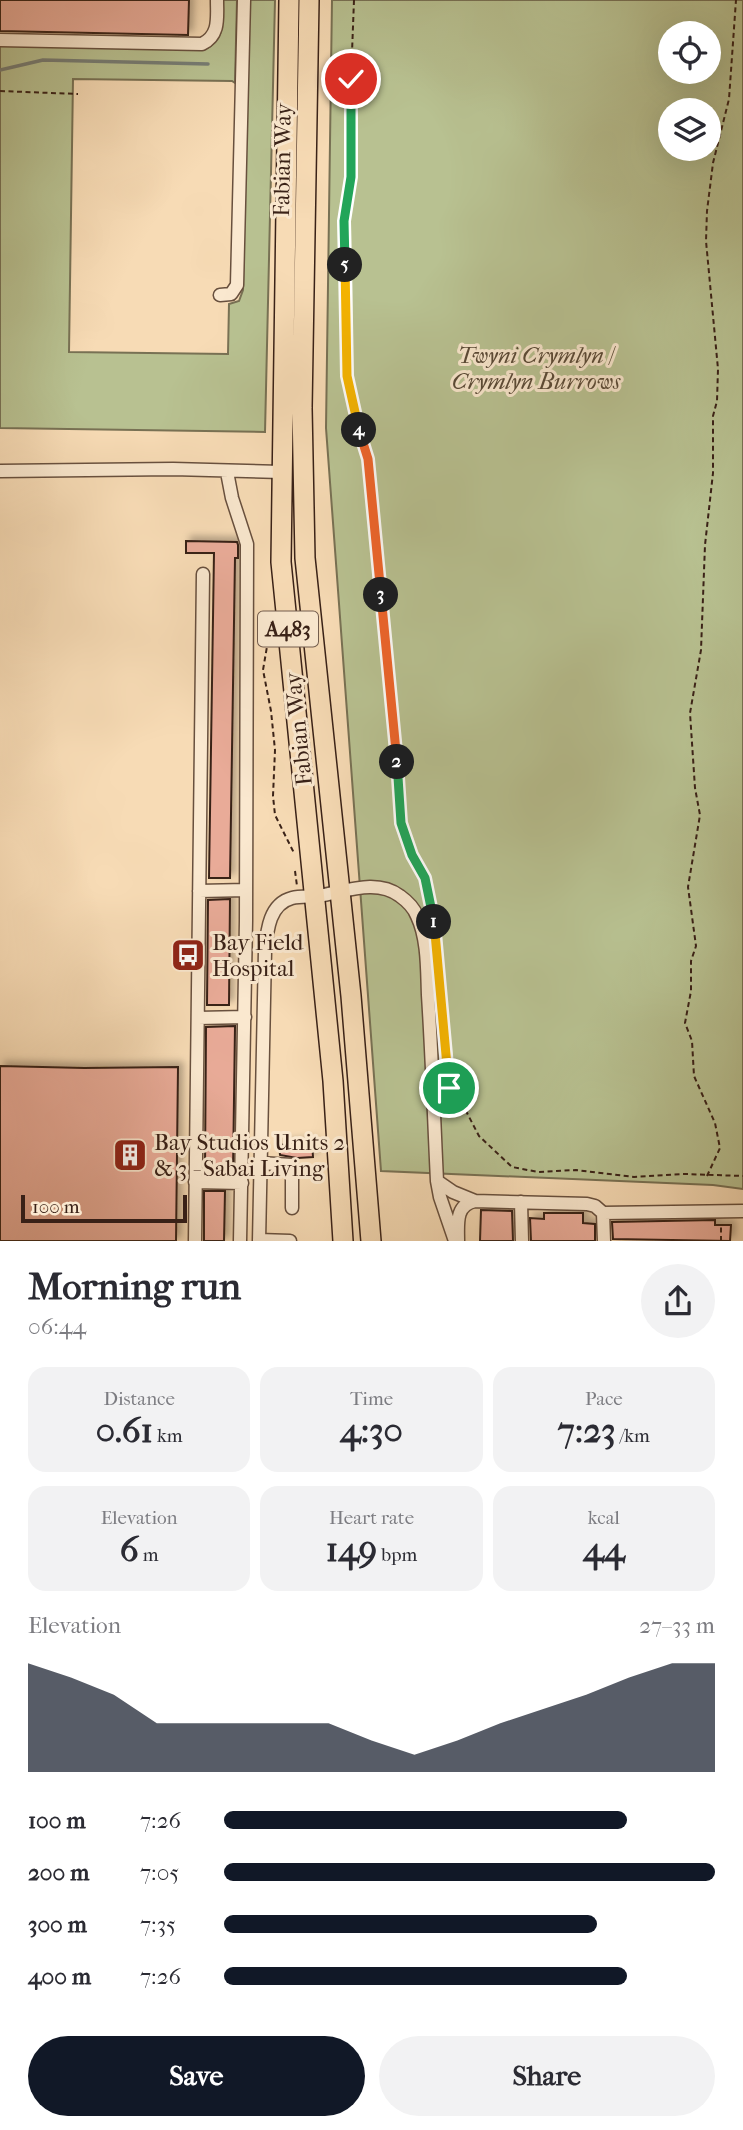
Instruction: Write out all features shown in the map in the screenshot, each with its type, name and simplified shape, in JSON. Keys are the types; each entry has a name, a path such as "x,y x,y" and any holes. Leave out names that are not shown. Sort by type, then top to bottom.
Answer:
{"highway":[{"name":"Fabian Way","path":"289,0 281,562 306,897 333,1081 343,1241"},
{"name":"Fabian Way","path":"309,0 302,408 305,558 358,1065 371,1241"}],"street":[{"path":"0,40 202,44 213,36 216,30 218,0"},
{"path":"220,295 231,295 237,285 244,0"},
{"path":"0,471 173,469 281,472"},
{"path":"227,472 232,498 247,544 245,1017 240,1241"},
{"path":"195,1241 204,574"},
{"path":"289,1241 259,1240 266,935 276,906 291,898 340,893 353,888 384,888 400,895 411,905 422,932 437,1181 440,1197 457,1241"},
{"path":"199,891 246,890"},
{"path":"198,1018 245,1017"},
{"path":"260,1163 292,1165 292,1208"},
{"path":"437,1181 453,1192 475,1200"},
{"path":"195,1182 242,1183"},
{"path":"457,1241 461,1208 467,1202 475,1200 587,1205 607,1213 743,1211"},
{"path":"521,1202 522,1241"},
{"path":"604,1241 607,1213"}],"path":[{"path":"354,0 351,177 344,221 347,376 368,459 401,823 412,855 425,878 434,924"},
{"path":"707,1176 720,1148 715,1123 694,1076 692,1041 685,1023 691,991 691,961 696,946 688,887 700,815 695,788 690,713 702,650 705,545 713,473 713,416 717,401 718,369 706,241 706,211 713,163 729,99 736,0"},
{"path":"0,91 78,94"},
{"path":"440,991 449,1088"},
{"path":"433,1089 454,1088 479,1136 512,1167 538,1171 576,1170 634,1177 743,1176"},
{"path":"720,1211 721,1241"}],"green space":[{"path":"223,0 237,0 235,83 73,79 69,352 228,354 229,304 239,301 243,290 247,0 275,0 265,432 0,428 0,45 205,49 217,41 220,35"},
{"name":"Twyni Crymlyn / Crymlyn Burrows","path":"332,0 743,0 743,1189 713,1185 381,1171 326,428"}],"building":[{"path":"0,0 189,0 188,35 0,31"},
{"path":"186,541 237,542 238,545 238,558 235,558 230,878 209,878 214,553 186,553"},
{"path":"230,899 229,1005 207,1005 208,900"},
{"path":"235,1026 233,1171 205,1171 206,1027"},
{"path":"0,1066 178,1067 176,1241 0,1241"},
{"path":"312,1142 313,1157 280,1155 279,1145"},
{"path":"204,1191 225,1191 224,1241 204,1241"},
{"path":"481,1210 512,1211 513,1241 480,1241"},
{"path":"544,1213 583,1213 583,1223 595,1224 595,1241 531,1241 530,1218 544,1219"},
{"path":"715,1220 715,1225 731,1225 730,1241 613,1239 612,1222"}],"waterway":[{"path":"0,70 43,60 208,64"}],"place":[{"name":"Bay Field Hospital","path":"188,955"},
{"name":"Bay Studios Units 2 & 3 - Sabai Living","path":"130,1155"}],"route":[{"path":"351,79 351,177 344,221 347,376 368,459 401,823 412,855 425,878 433,911 449,1088"}]}
